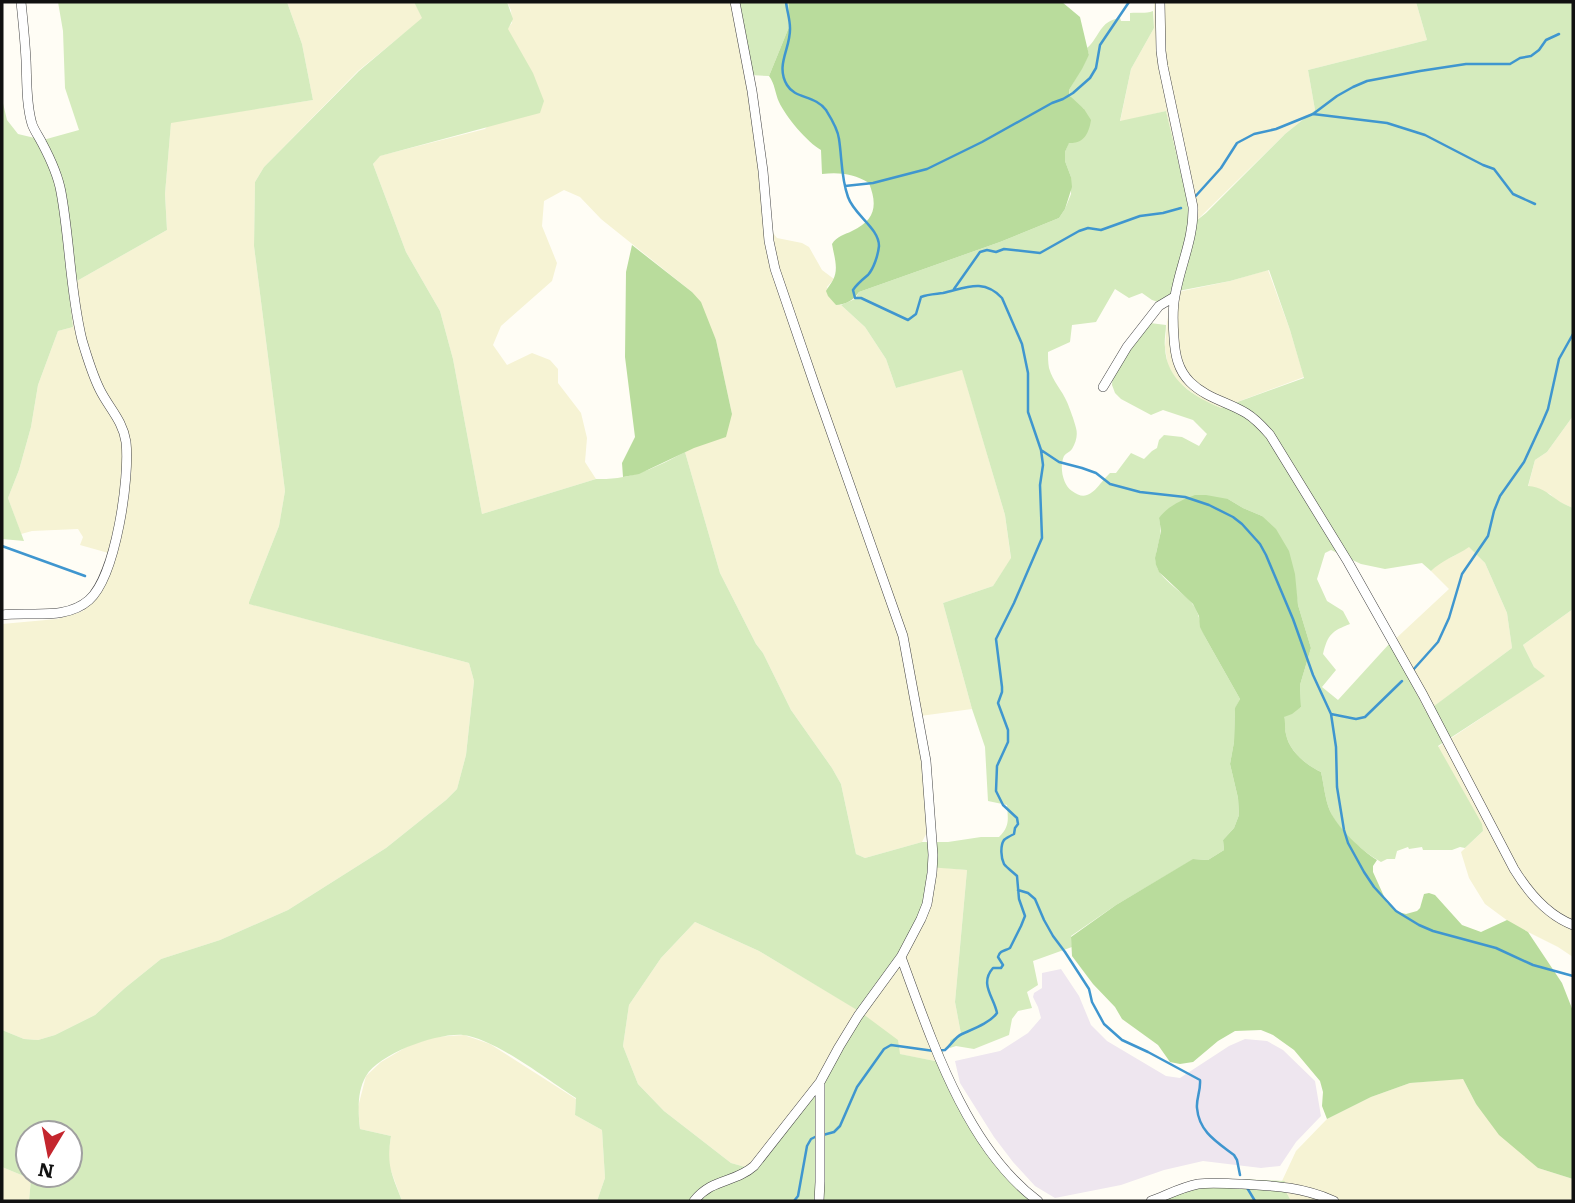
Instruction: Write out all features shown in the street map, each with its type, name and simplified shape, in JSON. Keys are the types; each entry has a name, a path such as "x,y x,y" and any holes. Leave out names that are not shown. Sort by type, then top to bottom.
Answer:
{"street":[{"path":"2,615 52,614 80,606 96,592 106,570 119,525 127,457 120,421 100,390 80,330 61,187 32,124 21,2"},
{"path":"694,1201 707,1188 742,1174 754,1166 820,1082 858,1016 901,957 922,919 930,891 933,855 926,761 899,621 775,269 769,241 752,91 735,2"},
{"path":"1160,2 1163,66 1193,207 1191,233 1174,297 1172,321 1175,356 1189,381 1205,393 1254,418 1270,435 1348,562 1403,659 1522,883 1544,906 1573,925"},
{"path":"1103,387 1127,347 1159,306 1174,297"},
{"path":"901,957 939,1058 971,1121 984,1142 1016,1181 1038,1201"},
{"path":"819,1201 820,1082"},
{"path":"1151,1201 1186,1188 1213,1183 1292,1188 1334,1201"}],"shaded area":[{"path":"287,2 414,2 423,18 358,71 264,167 255,182 254,246 285,491 279,526 249,602 469,663 474,681 466,755 457,789 386,848 288,910 220,940 161,959 95,1015 55,1035 38,1040 24,1039 2,1030 2,624 57,619 83,611 97,594 112,554 80,545 83,537 78,529 21,534 8,498 31,427 38,385 58,331 73,327 68,286 167,230 165,194 171,122 313,100 302,44"},
{"path":"507,2 738,2 769,228 777,238 809,247 822,270 834,279 827,287 836,305 841,305 865,327 886,359 896,388 962,369 1005,515 1011,559 993,586 943,603 972,709 920,716 929,828 922,842 865,858 856,854 841,784 791,710 720,573 685,452 732,414 716,340 692,292 601,219 580,197 564,190 544,201 542,226 557,263 552,281 501,326 493,345 507,365 532,353 550,360 558,369 558,383 581,413 587,438 585,462 596,479 482,514 453,359 440,311 406,252 373,164 379,156 485,129 532,73 507,29 512,23"},
{"path":"1154,2 1416,2 1427,40 1308,70 1315,110 1285,134 1191,226 1166,111 1120,122 1131,69 1154,28"},
{"path":"1268,270 1304,377 1221,408 1202,400 1178,382 1168,366 1165,347 1173,293"},
{"path":"1573,416 1573,508 1557,501 1550,494 1528,487 1535,460 1547,452"},
{"path":"1469,546 1485,563 1507,613 1512,648 1425,713 1390,644 1449,589 1431,571 1440,562"},
{"path":"1573,609 1573,957 1512,924 1485,904 1469,878 1461,852 1483,831 1438,747 1544,676 1534,667 1523,645"},
{"path":"936,867 967,870 955,1002 961,1034 950,1040 950,1048 943,1050 945,1063 899,1054 756,1170 731,1163 664,1111 638,1084 623,1046 629,1005 661,958 695,922 759,951 863,1013 915,939"},
{"path":"1061,969 1079,996 1091,1025 1107,1041 1166,1076 1180,1078 1229,1046 1245,1039 1267,1041 1283,1050 1315,1081 1321,1116 1296,1142 1280,1166 1261,1168 1203,1161 1164,1170 1121,1185 1055,1198 1035,1186 994,1137 960,1083 955,1061 1000,1051 1028,1033 1041,1018 1033,997 1034,993 1042,988 1042,973"},
{"path":"464,1035 490,1044 576,1099 575,1115 602,1130 605,1178 597,1201 402,1201 390,1168 388,1155 391,1136 360,1129 358,1107 366,1076 381,1062 408,1046 434,1037"},
{"path":"1463,1079 1476,1104 1538,1168 1573,1179 1573,1201 1291,1201 1283,1186 1285,1182 1282,1181 1296,1151 1327,1119 1371,1097 1410,1083"},
{"path":"2,1167 14,1172 14,1189 30,1189 29,1201 2,1201"}],"green space":[{"path":"58,2 287,2 302,44 313,100 171,123 165,194 167,230 68,286 73,327 58,331 38,385 31,427 8,498 24,541 2,539 2,99 7,120 18,134 43,140 79,130 65,88 63,31"},
{"path":"414,2 507,2 513,19 508,29 533,73 544,101 540,113 380,156 373,164 406,252 440,311 453,359 482,514 596,479 642,472 685,452 720,573 791,710 841,784 856,854 865,858 922,842 999,837 1007,826 1007,805 988,801 985,747 943,603 993,586 1011,558 1005,515 962,370 896,388 886,359 865,327 841,305 855,299 859,292 1059,218 1071,194 1071,177 1065,161 1065,152 1069,142 1074,143 1084,109 1072,99 1069,90 1089,55 1087,48 1108,22 1120,18 1121,21 1130,21 1130,13 1153,11 1154,28 1131,69 1120,121 1166,111 1191,225 1285,134 1315,110 1308,70 1427,40 1416,2 1573,2 1573,416 1547,452 1535,460 1528,486 1543,490 1573,508 1573,609 1523,645 1534,667 1545,676 1438,746 1482,824 1483,831 1465,848 1423,850 1422,847 1408,847 1397,851 1395,859 1381,862 1359,847 1339,826 1328,806 1321,772 1294,752 1285,732 1283,717 1301,707 1300,685 1311,648 1296,591 1262,516 1228,499 1159,518 1156,559 1157,567 1163,576 1194,606 1205,637 1240,699 1235,709 1230,764 1238,798 1239,815 1234,828 1223,840 1224,850 1208,860 1194,859 1116,905 1071,936 1072,947 1033,961 1038,985 1027,992 1032,1008 1018,1011 1012,1019 1009,1035 974,1049 956,1046 950,1048 950,1040 961,1034 955,1002 967,870 928,867 924,897 917,920 902,947 857,1010 759,951 695,922 661,958 629,1005 623,1046 638,1084 664,1111 731,1163 756,1170 863,1014 898,1040 900,1054 945,1063 950,1085 1005,1169 1042,1201 597,1201 605,1178 602,1130 575,1115 576,1098 537,1071 490,1044 476,1038 452,1035 425,1041 396,1052 373,1068 361,1088 360,1129 391,1136 390,1163 402,1201 29,1201 30,1189 84,1189 84,1119 14,1119 14,1172 2,1167 2,1030 24,1039 38,1040 55,1035 95,1015 161,959 220,940 288,910 386,848 457,789 466,755 474,681 469,663 249,604 279,526 285,491 254,246 255,182 264,167 359,71 422,18","holes":["1269,270 1304,378 1221,408 1192,393 1176,378 1167,359 1166,325 1150,323 1113,372 1112,385 1115,393 1151,415 1163,410 1193,420 1207,434 1199,446 1182,437 1164,435 1157,448 1144,459 1131,453 1116,473 1110,473 1089,494 1078,495 1069,488 1064,480 1062,465 1064,456 1075,444 1077,431 1067,402 1051,373 1048,352 1070,342 1072,325 1096,322 1115,289 1129,298 1142,293 1152,300 1170,306 1173,292","1469,547 1485,563 1507,613 1512,648 1426,712 1390,643 1338,700 1322,687 1336,670 1323,654 1327,642 1335,631 1350,624 1343,611 1327,601 1317,579 1325,553 1331,550 1361,564 1385,569 1422,563 1431,571"]},
{"path":"738,2 789,2 789,27 769,76 750,75"},
{"path":"789,2 1062,2 1080,17 1089,55 1069,90 1069,95 1091,120 1085,137 1078,142 1069,143 1065,152 1072,187 1059,218 859,292 849,302 836,305 826,291 836,271 832,244 838,237 866,222 874,205 869,183 847,174 822,174 821,150 797,129 779,102 769,76 789,27"},
{"path":"632,245 701,302 716,340 732,414 726,437 694,448 639,474 623,477 622,463 635,437 625,357 626,272"},
{"path":"1195,495 1228,499 1262,516 1276,529 1289,551 1295,574 1298,605 1311,648 1300,685 1301,707 1284,717 1286,734 1299,757 1321,772 1328,806 1338,824 1357,845 1377,860 1373,872 1387,903 1398,912 1406,914 1417,911 1424,894 1429,893 1435,895 1462,925 1481,932 1507,920 1528,932 1562,983 1573,1011 1573,1179 1538,1168 1499,1135 1476,1104 1463,1079 1410,1083 1371,1097 1327,1119 1322,1106 1323,1092 1320,1081 1294,1050 1261,1030 1235,1031 1193,1062 1170,1062 1158,1045 1122,1019 1072,956 1071,937 1116,905 1193,859 1208,860 1224,850 1223,840 1234,828 1239,815 1230,764 1235,708 1240,699 1200,627 1199,616 1193,604 1159,572 1155,558 1161,531 1159,518 1175,504"},
{"path":"1240,1179 1285,1181 1283,1186 1291,1201 1146,1201 1174,1189 1202,1182"}],"waterway":[{"path":"786,2 790,35 783,63 784,78 795,93 821,105 830,116 838,135 848,197 878,239 879,246 872,269 853,290 855,298 861,298 908,320 916,314 921,297 926,295 981,286 1002,298 1022,344 1028,373 1028,412 1041,450 1043,465 1040,485 1042,538 996,639 1002,687 998,703 1008,730 1008,742 997,766 996,791 1003,805 1017,818 1018,824 1014,834 1004,840 1002,855 1004,864 1017,876 1019,899 1025,916 1010,948 1001,952 998,957 1003,965 1001,968 993,968 987,980 997,1013 986,1023 960,1035 945,1050 891,1045 884,1049 857,1087 840,1126 834,1132 823,1135"},
{"path":"845,186 873,183 927,169 1073,93 1090,78 1096,68 1100,45 1129,2"},
{"path":"1193,199 1221,168 1237,143 1254,134 1276,129 1313,114 1353,87 1367,81 1466,64 1510,64 1531,56 1546,40 1559,34"},
{"path":"1313,114 1387,123 1425,135 1494,169 1513,194 1535,204"},
{"path":"954,289 980,252 1004,249 1040,253 1088,228 1101,230 1140,216 1181,208"},
{"path":"1413,670 1438,642 1449,618 1462,574 1488,536 1500,496 1524,462 1548,409 1559,359 1573,334"},
{"path":"1041,450 1059,462 1096,473 1110,484 1140,492 1185,497 1209,505 1242,524 1266,555 1331,714 1336,747 1337,787 1344,830 1348,843 1374,887 1396,911 1419,925 1496,948 1533,965 1573,976"},
{"path":"2,546 85,576"},
{"path":"1331,714 1356,719 1365,717 1402,681"},
{"path":"1018,890 1035,899 1053,936 1089,989 1092,1002 1104,1024 1122,1040 1200,1080 1197,1105 1201,1124 1210,1136 1234,1155 1240,1175"},
{"path":"794,1201 798,1196 807,1146 811,1139 817,1136"},
{"path":"1246,1186 1255,1201"}]}
